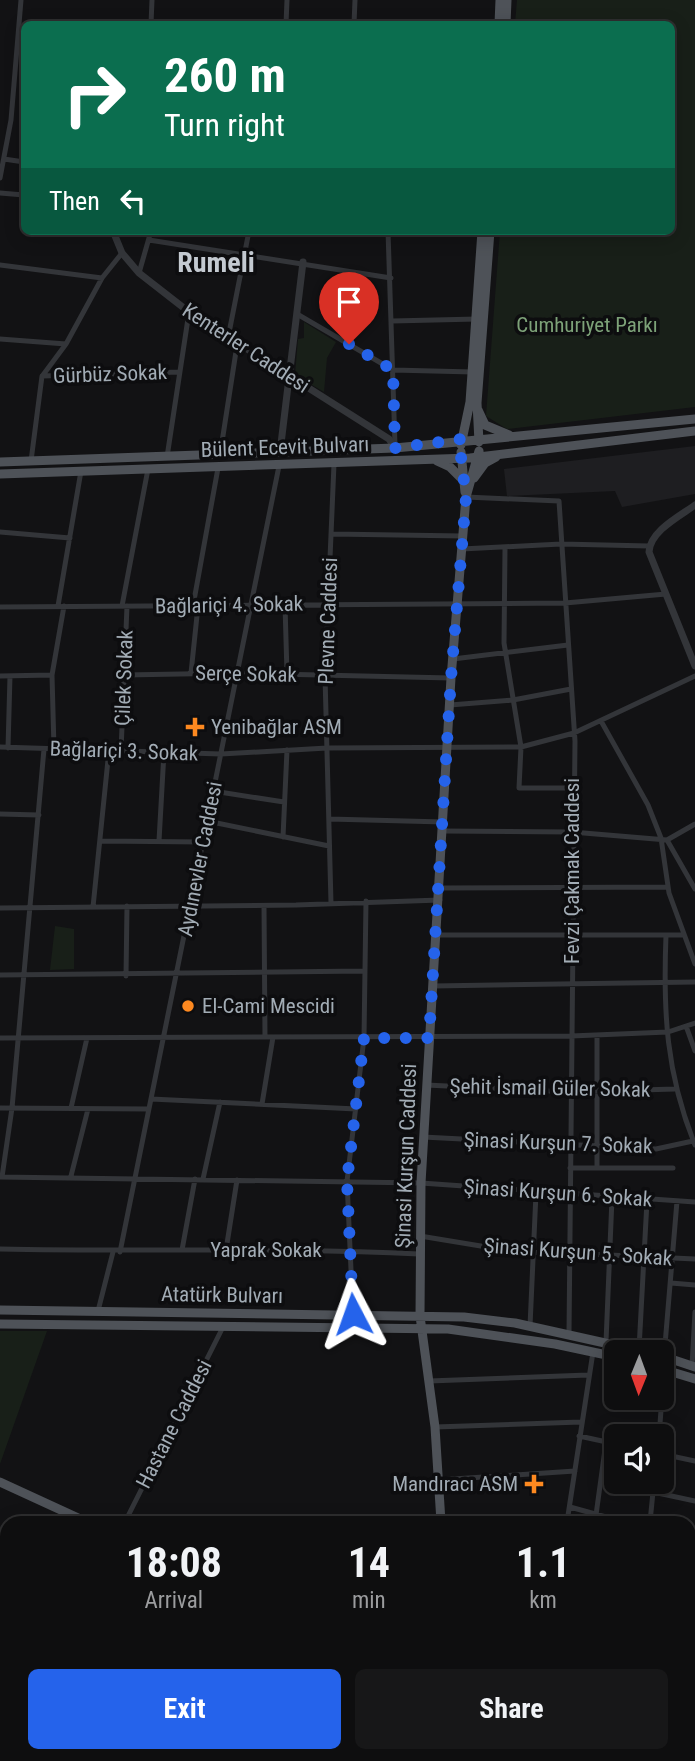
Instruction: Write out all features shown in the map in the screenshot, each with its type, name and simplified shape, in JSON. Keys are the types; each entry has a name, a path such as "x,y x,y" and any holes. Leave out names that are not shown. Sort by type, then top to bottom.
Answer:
{"main road":[{"path":"499,0 499,21"},
{"path":"506,21 507,0"},
{"name":"Şinasi Kurşun Caddesi","path":"480,319 482,235"},
{"name":"Şinasi Kurşun Caddesi","path":"441,1516 435,1427 420,1316 421,1183 440,900 451,678 475,372 490,235"},
{"path":"473,402 485,425 498,432 524,437"},
{"path":"439,443 452,438 460,430 473,402"},
{"name":"Şinasi Kurşun Caddesi","path":"467,485 473,402"},
{"name":"Bülent Ecevit Bulvarı","path":"0,474 429,459 524,437 695,419"},
{"name":"Bülent Ecevit Bulvarı","path":"0,462 395,448 439,443 504,454 695,431"},
{"path":"429,459 450,467 467,485 485,463 504,454"},
{"name":"Atatürk Bulvarı","path":"0,1310 464,1317 530,1326 604,1342"},
{"name":"Atatürk Bulvarı","path":"0,1324 466,1330 604,1354"},
{"path":"674,1361 694,1367"},
{"path":"674,1373 695,1379"},
{"path":"0,1482 74,1516"}],"street":[{"path":"0,178 11,120 21,39 21,0"},
{"path":"151,21 152,0"},
{"path":"287,0 287,21"},
{"path":"354,21 355,0"},
{"path":"4,159 21,162"},
{"path":"0,193 21,195"},
{"name":"Kenterler Caddesi","path":"115,235 122,253 139,273 189,312 237,345 389,439 395,448"},
{"path":"139,273 150,235"},
{"path":"228,338 248,235"},
{"path":"388,235 395,448"},
{"path":"149,240 303,262 391,278"},
{"path":"42,376 66,344 102,278 122,253"},
{"path":"280,452 303,262"},
{"path":"0,265 102,278"},
{"path":"167,457 189,312"},
{"path":"297,314 393,370 475,372"},
{"path":"392,321 480,319"},
{"path":"0,340 66,344"},
{"path":"220,455 237,345"},
{"name":"Gürbüz Sokak","path":"31,461 42,376 180,372"},
{"name":"Plevne Caddesi","path":"331,903 325,676 334,464"},
{"name":"Aydınevler Caddesi","path":"98,1311 117,1252 135,1177 279,466"},
{"path":"191,673 196,606 218,468"},
{"name":"Çilek Sokak","path":"121,751 125,606 148,469"},
{"path":"54,749 52,675 81,471"},
{"name":"Fevzi Çakmak Caddesi","path":"466,497 559,501 574,733 569,1334"},
{"path":"649,546 659,531 695,505"},
{"path":"0,532 70,538"},
{"path":"332,534 463,536"},
{"path":"461,549 505,549 561,544 649,546"},
{"path":"649,546 695,666"},
{"path":"505,549 505,653 521,747 519,788 572,789"},
{"name":"Bağlariçi 4. Sokak","path":"0,607 565,603 666,594"},
{"path":"285,605 287,674"},
{"path":"453,659 568,645"},
{"name":"Serçe Sokak","path":"124,675 237,673 451,678"},
{"path":"0,676 52,675"},
{"path":"8,748 10,676"},
{"name":"Bağlariçi 3. Sokak","path":"0,747 221,754 327,748 448,750 521,747 574,733 695,676"},
{"path":"450,705 513,700 571,689"},
{"path":"601,721 664,839 695,889"},
{"path":"1,1177 12,1108 44,749"},
{"path":"93,907 108,750"},
{"path":"283,837 287,751"},
{"path":"159,841 164,752"},
{"path":"213,791 284,802"},
{"path":"0,814 39,815"},
{"path":"329,820 664,839 695,824"},
{"path":"207,821 330,846"},
{"path":"664,839 668,887 694,960"},
{"path":"100,841 203,842"},
{"path":"440,888 668,887"},
{"path":"0,908 264,906 440,900"},
{"path":"353,1314 347,1181 364,1038 366,901"},
{"path":"126,976 127,906"},
{"path":"264,906 265,1037"},
{"path":"437,935 684,935"},
{"path":"666,935 664,982 675,1088 694,1143"},
{"path":"0,975 126,976 364,971"},
{"path":"433,986 695,982"},
{"path":"0,1038 571,1036 668,1032 695,1023"},
{"path":"685,1026 695,1051"},
{"path":"597,1035 597,1168"},
{"path":"262,1104 273,1037"},
{"path":"71,1108 87,1038"},
{"name":"Şehit İsmail Güler Sokak","path":"426,1085 571,1092 675,1088"},
{"path":"151,1099 356,1109"},
{"path":"203,1179 220,1102"},
{"path":"0,1108 149,1109"},
{"path":"71,1176 88,1109"},
{"name":"Şinasi Kurşun 7. Sokak","path":"423,1137 656,1149 694,1143"},
{"path":"570,1168 673,1168"},
{"name":"Şinasi Kurşun 6. Sokak","path":"1,1177 421,1183 695,1202"},
{"path":"182,1250 195,1179"},
{"path":"226,1250 237,1180"},
{"path":"530,1326 536,1193"},
{"path":"606,1340 612,1198"},
{"path":"639,1340 647,1200"},
{"path":"665,1340 677,1201"},
{"name":"Şinasi Kurşun 5. Sokak","path":"420,1236 569,1256 695,1259"},
{"name":"Yaprak Sokak","path":"0,1249 117,1252 349,1250 419,1254"},
{"path":"671,1283 695,1285"},
{"path":"694,1367 695,1312"},
{"name":"Hastane Caddesi","path":"128,1516 224,1325"},
{"path":"568,1516 593,1352"},
{"path":"429,1381 588,1375"},
{"path":"435,1427 581,1422"},
{"path":"579,1436 604,1442"},
{"path":"596,1515 604,1457"},
{"path":"674,1457 695,1461"},
{"path":"438,1480 575,1471"},
{"path":"651,1516 653,1494"},
{"path":"664,1494 695,1500"},
{"path":"570,1507 600,1516"}],"shaded area":[{"path":"695,446 695,494 622,507 615,491 507,496 504,469"}],"green space":[{"name":"Cumhuriyet Parkı","path":"517,0 695,0 695,407 507,429 486,416 500,235 675,235 675,21 515,21"},
{"path":"304,322 336,342 327,358 324,392 295,375 298,339 304,338"},
{"path":"55,926 74,929 74,969 50,970"},
{"path":"0,1331 47,1331 0,1464"}],"place":[{"name":"Yenibağlar ASM","path":"195,727"},
{"name":"El-Cami Mescidi","path":"188,1006"},
{"name":"Mandıracı ASM","path":"534,1484"}],"district":[{"name":"Rumeli","path":"216,262"}],"route":[{"path":"349,344 393,370 395,448 462,439 460,449 466,497 451,678 440,900 429,1038 364,1038 347,1181 353,1314"}]}
